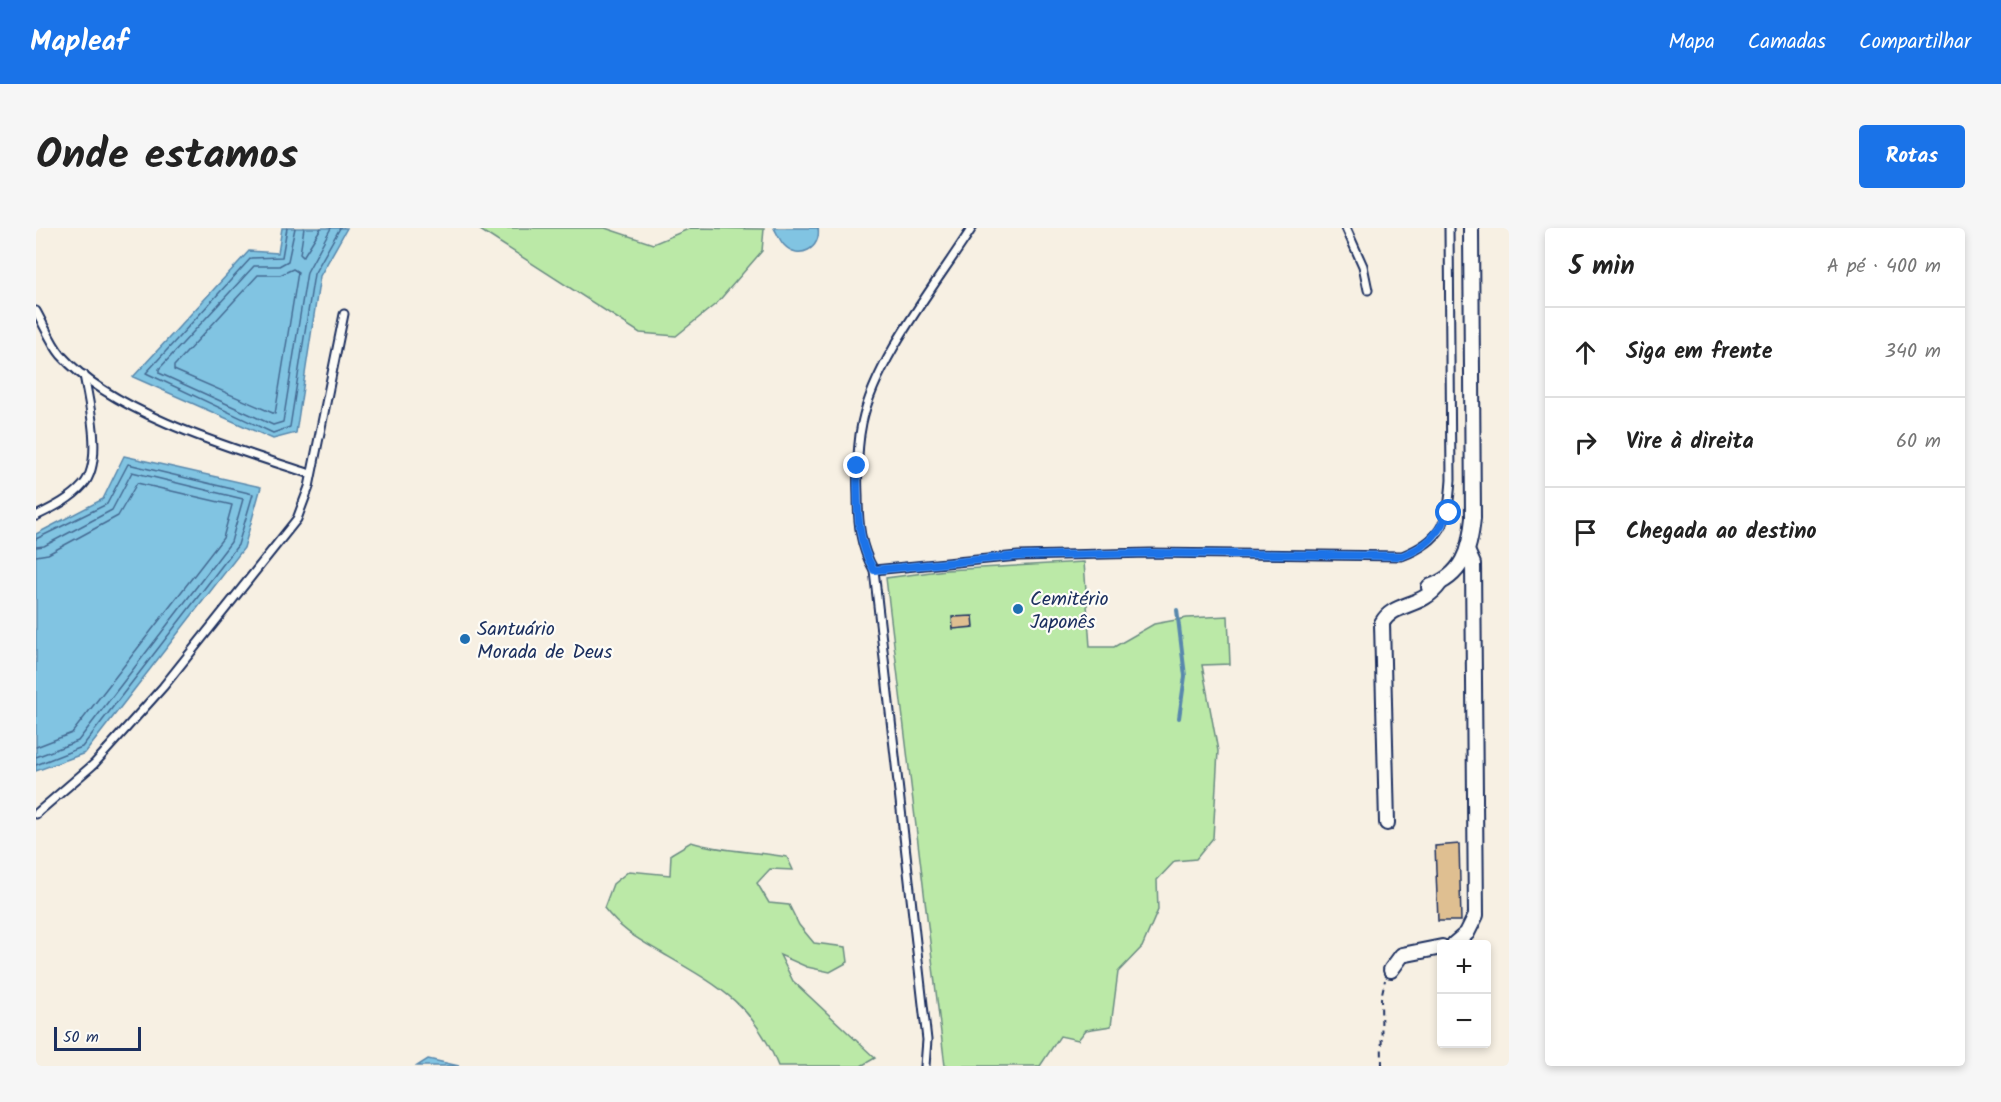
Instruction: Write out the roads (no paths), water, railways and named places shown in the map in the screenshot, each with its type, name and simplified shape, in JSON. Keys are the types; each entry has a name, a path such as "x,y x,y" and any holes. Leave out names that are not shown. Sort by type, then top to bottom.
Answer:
{"street":[{"path":"1387,823 1382,623 1391,612 1419,603 1432,594 1435,585 1461,565 1468,553 1473,518 1471,228"},
{"path":"1459,940 1467,933 1476,915 1473,564 1468,553"},
{"path":"1391,970 1402,955 1437,948"}],"lane":[{"path":"925,1066 926,1028 874,570 864,554 858,517 857,466 862,422 874,389 897,344 972,228"},
{"path":"1346,228 1363,266 1368,290"},
{"path":"874,570 1018,556 1150,553 1402,556 1423,548 1437,533 1449,513 1451,480 1449,228"},
{"path":"36,311 60,354 84,375 136,409 249,454 311,474"},
{"path":"36,814 94,765 163,687 297,519 311,474 344,314"},
{"path":"36,516 62,502 84,485 93,464 93,425 84,375"}],"water":[{"path":"282,228 347,228 320,276 296,433 273,439 133,377 249,251 278,253"},
{"path":"774,228 818,228 818,235 813,246 808,250 796,252 784,245"},
{"path":"124,456 261,487 244,548 85,753 36,771 36,534 103,499"},
{"path":"428,1059 459,1066 417,1066"}],"waterway":[{"path":"1177,610 1185,676 1179,718"}],"place":[{"name":"Cemitério Japonês","path":"1018,609"},
{"name":"Santuário Morada de Deus","path":"465,639"}]}
